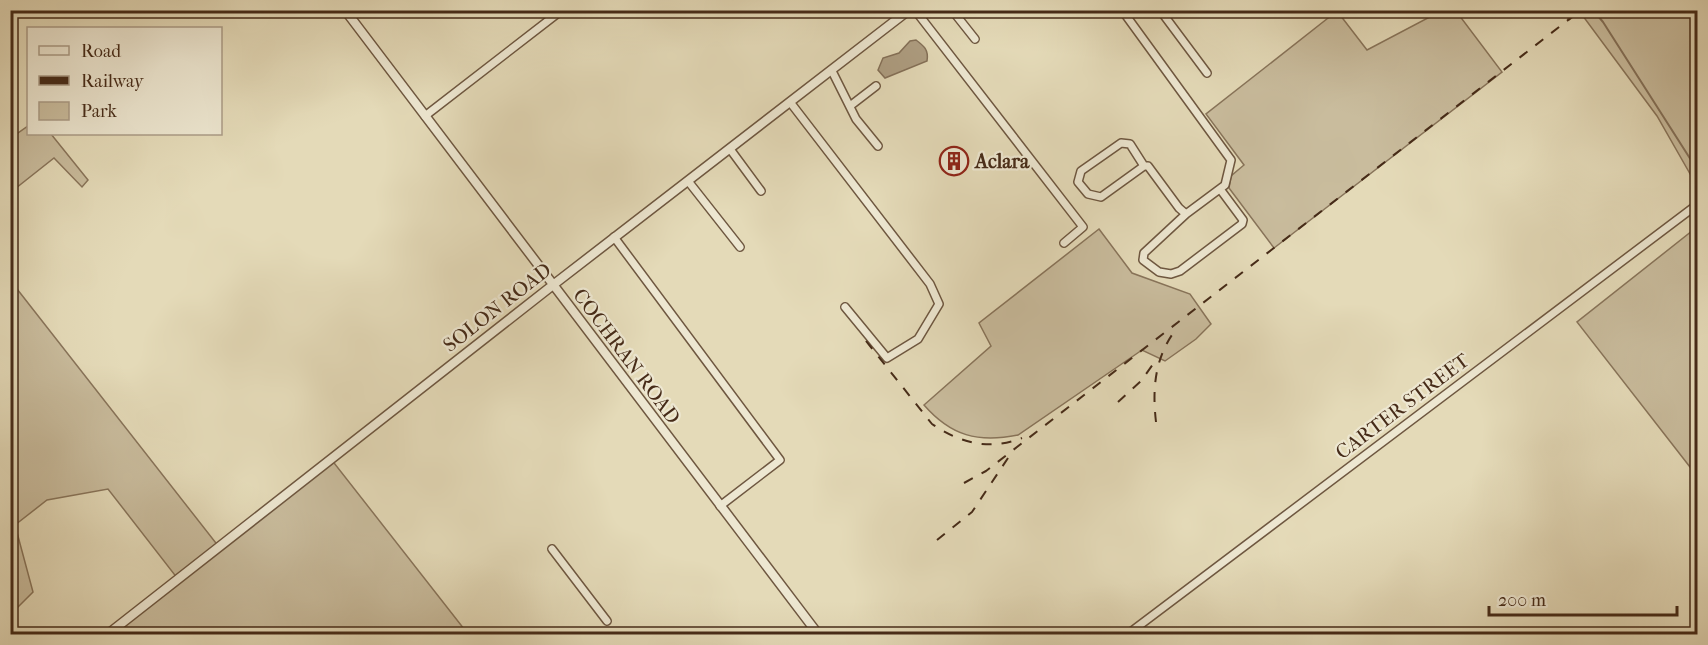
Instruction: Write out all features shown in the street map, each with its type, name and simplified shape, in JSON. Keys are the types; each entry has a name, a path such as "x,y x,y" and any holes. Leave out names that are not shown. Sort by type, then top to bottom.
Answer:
{"street":[{"name":"COCHRAN ROAD","path":"345,10 818,634"},
{"path":"425,116 562,10"},
{"name":"SOLON ROAD","path":"108,634 614,237 909,10"},
{"path":"915,10 1083,227 1064,243"},
{"path":"952,10 975,39"},
{"path":"1122,10 1231,160 1225,185 1186,214 1144,253 1142,256 1150,266 1171,274 1180,271 1242,224 1243,220 1220,189"},
{"path":"1160,10 1207,73"},
{"path":"832,71 856,119 878,146"},
{"path":"850,106 876,86"},
{"path":"790,102 930,284 939,304 918,339 887,358 845,307"},
{"path":"1144,166 1101,197 1088,194 1078,182 1081,171 1121,143 1130,144 1144,166 1148,166 1186,214"},
{"path":"730,149 761,191"},
{"path":"688,181 740,247"},
{"name":"CARTER STREET","path":"1128,634 1698,204"},
{"path":"614,237 780,460 720,506"},
{"path":"552,549 607,621"}],"green space":[{"path":"1337,11 1367,50 1441,11 1456,11 1502,72 1274,248 1229,188 1231,176 1244,165 1206,114"},
{"path":"1563,11 1697,11 1697,186 1657,116 1580,12 1569,20"},
{"path":"27,127 27,135 52,135 88,180 82,187 54,158 11,192 11,138"},
{"path":"1697,227 1697,476 1577,322"},
{"path":"1099,229 1132,273 1190,294 1211,324 1196,339 1165,361 1142,350 1018,435 990,438 966,435 934,416 924,405 991,346 979,323"},
{"path":"10,280 219,547 331,459 468,634 108,634 178,579 108,489 47,500 15,525 33,592 11,614"}],"shaded area":[{"path":"916,40 925,49 927,61 885,78 878,70 883,58 899,53 910,41"}],"waterway":[{"path":"1593,10 1603,22 1698,171"}],"railway":[{"path":"964,483 986,471 1581,10"},
{"path":"1156,422 1154,396 1157,372 1164,350 1177,328"},
{"path":"866,341 932,424 943,431 964,440 987,444 1010,442 1022,438"},
{"path":"1118,402 1141,381 1156,360"},
{"path":"937,540 972,512 1008,458"}],"place":[{"name":"Aclara","path":"954,161"}]}
